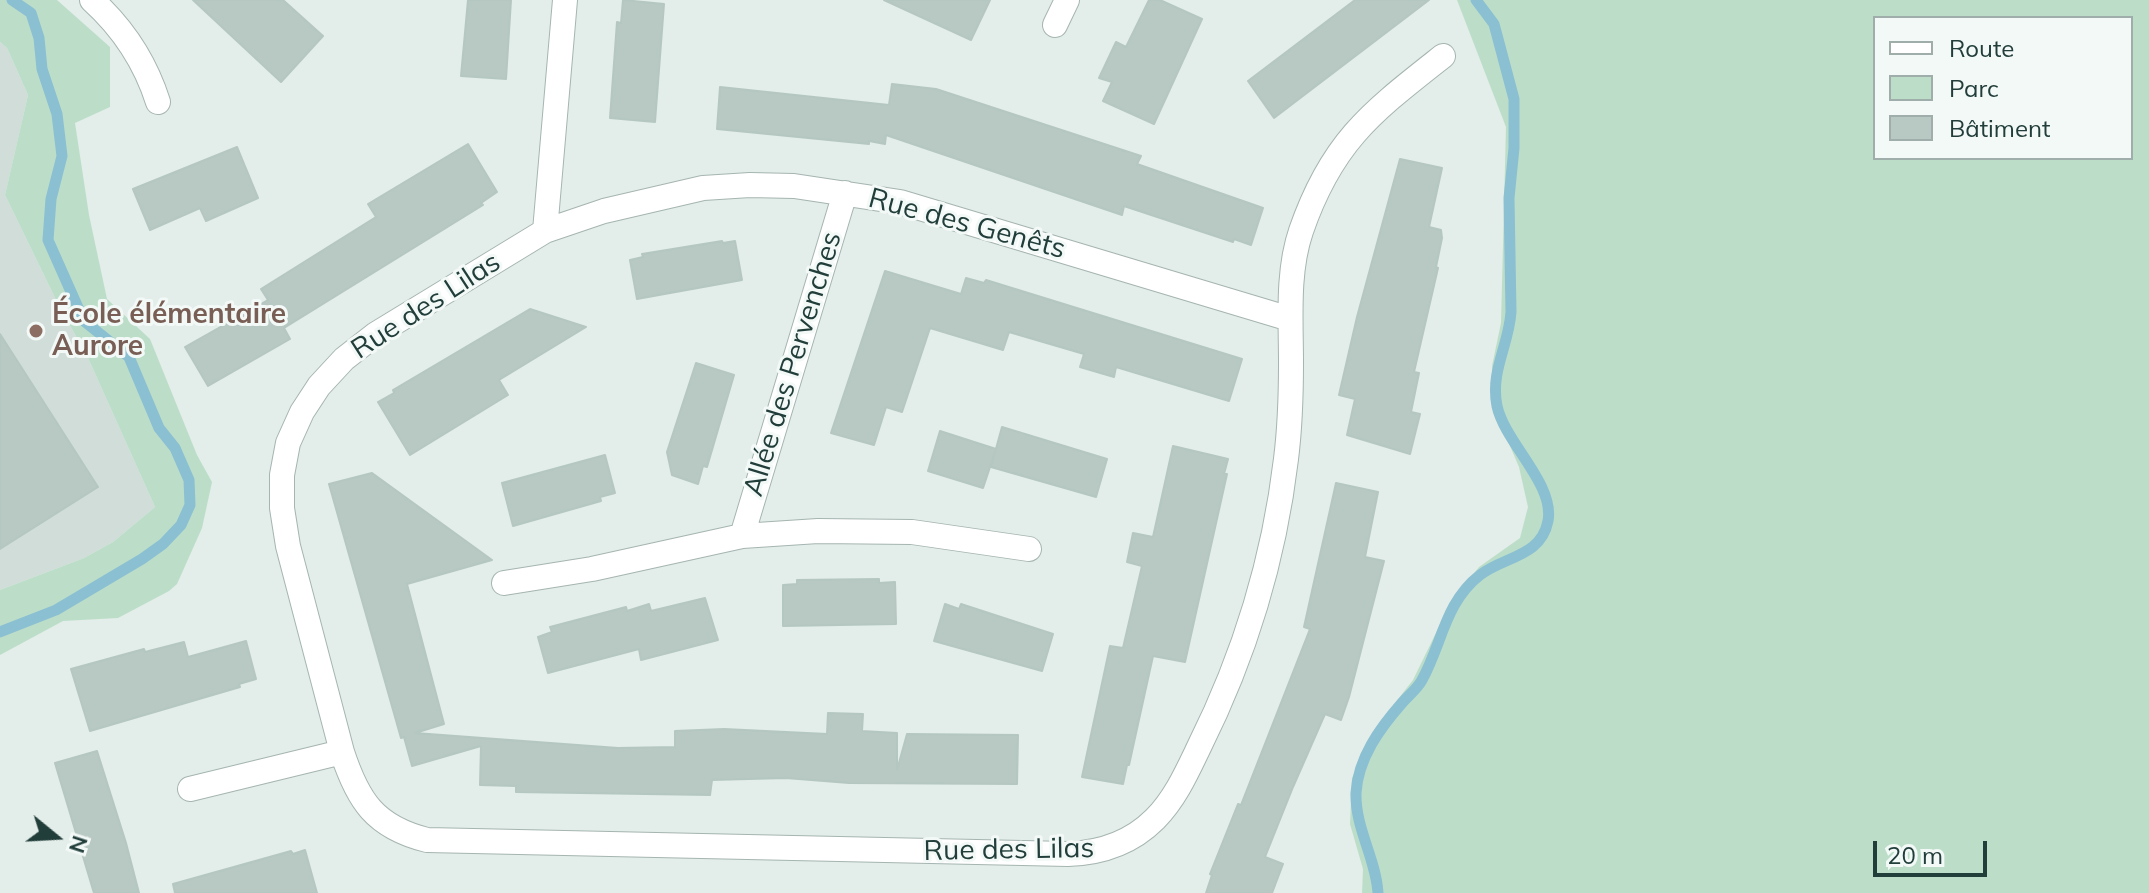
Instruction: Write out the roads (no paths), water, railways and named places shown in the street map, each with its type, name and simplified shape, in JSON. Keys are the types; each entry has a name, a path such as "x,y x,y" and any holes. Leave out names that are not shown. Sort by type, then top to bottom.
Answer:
{"street":[{"path":"92,0 137,51 158,102"},
{"path":"545,231 565,0"},
{"path":"1055,25 1067,0"},
{"name":"Rue des Lilas","path":"545,231 376,334 344,359 319,386 302,412 288,443 282,475 282,508 288,546 342,752 354,785 368,808 398,831 427,840 1068,854 1097,852 1121,843 1155,819 1178,789 1218,710 1248,632 1270,550 1286,460 1293,267 1300,233 1333,160 1354,131 1443,56"},
{"name":"Rue des Genêts","path":"545,231 604,211 703,188 794,186 900,202 946,214 1290,319"},
{"name":"Allée des Pervenches","path":"742,536 845,193"},
{"name":"Allée des Pervenches","path":"504,583 592,569 742,536 818,531 899,531 1029,549"},
{"path":"190,789 342,752"}],"waterway":[{"path":"0,632 56,610 142,559 163,544 181,525 190,505 189,480 175,448 159,428 129,357 84,321 48,240 51,199 62,156 57,114 42,69 39,38 31,13 12,0"},
{"path":"1378,893 1357,806 1358,780 1366,756 1386,723 1420,683 1445,624 1468,586 1490,569 1530,549 1544,533 1548,521 1544,493 1509,434 1497,406 1496,381 1511,312 1509,198 1514,148 1514,99 1494,24 1476,0"}],"place":[{"name":"École élémentaire Aurore","path":"36,331"}]}
